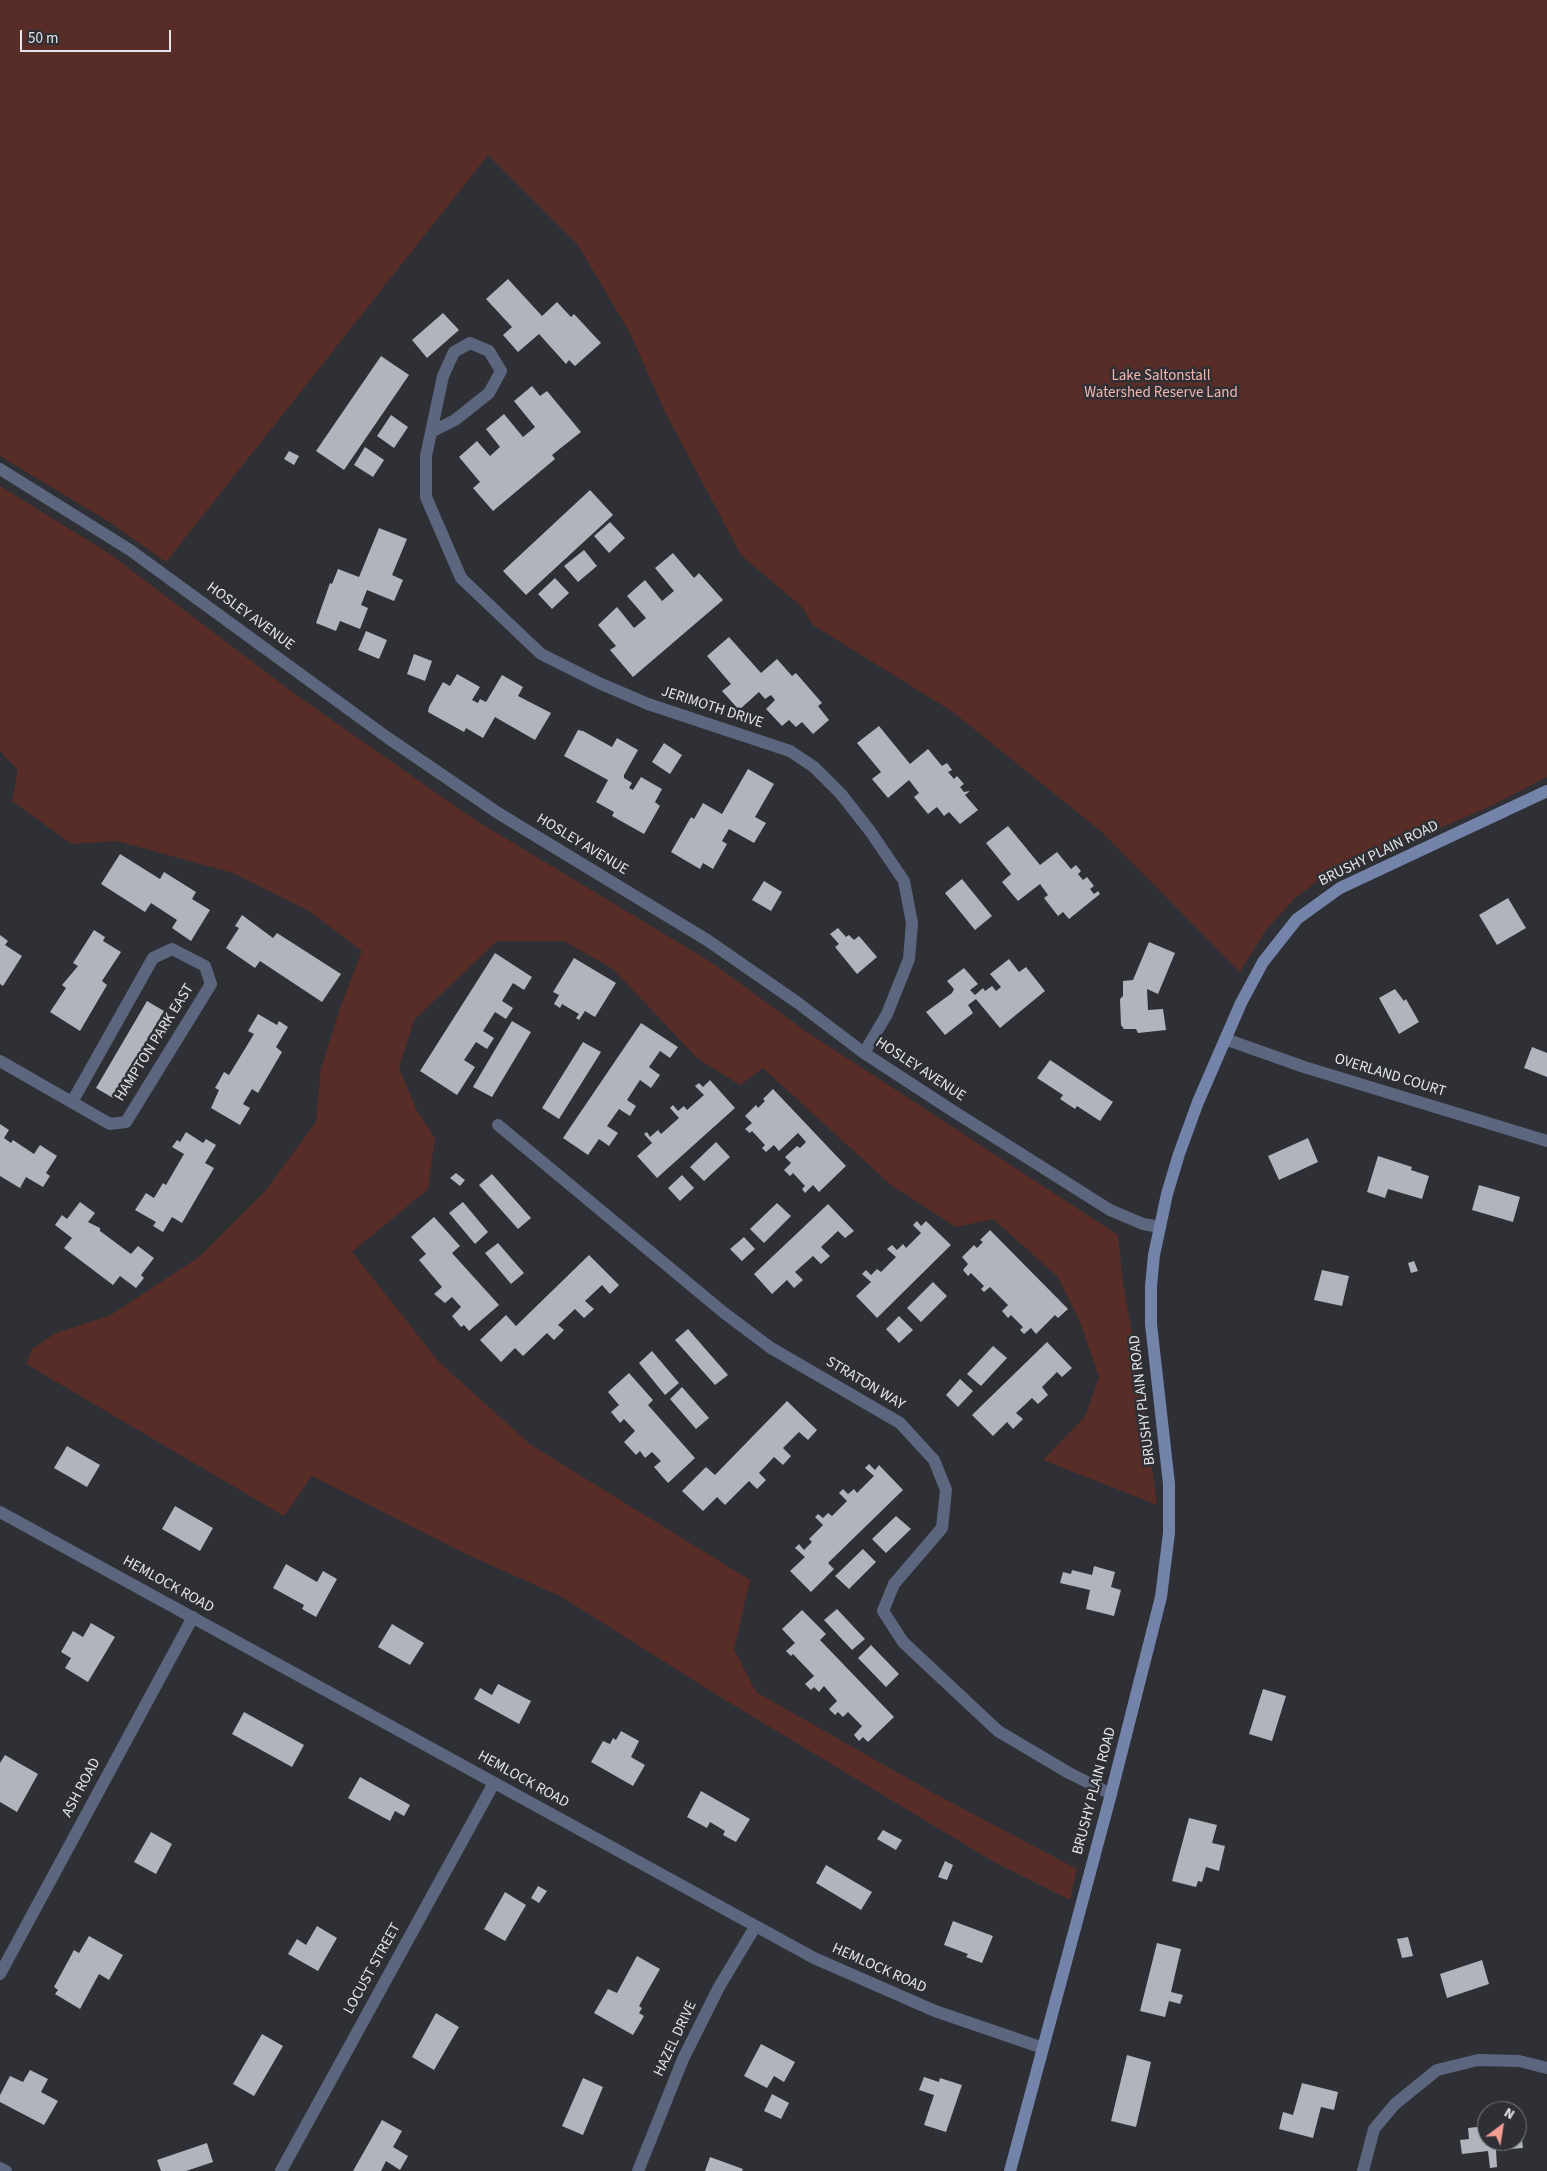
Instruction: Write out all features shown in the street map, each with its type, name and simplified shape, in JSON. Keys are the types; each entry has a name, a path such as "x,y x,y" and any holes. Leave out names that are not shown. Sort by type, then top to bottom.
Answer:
{"main road":[{"name":"BRUSHY PLAIN ROAD","path":"1010,2171 1111,1794 1161,1597 1169,1533 1167,1462 1151,1324 1151,1286 1160,1227 1179,1154 1225,1039 1263,962 1282,935 1308,909 1347,884 1547,791"}],"street":[{"name":"JERIMOTH DRIVE","path":"431,432 455,420 489,393 501,370 489,351 470,343 454,352 443,376 431,432 426,456 426,497 461,578 540,654 599,683 648,704 790,751 814,767 841,794 870,831 904,881 912,923 909,959 887,1014 864,1053"},
{"name":"HOSLEY AVENUE","path":"0,469 130,550 420,760 498,813 707,940 798,1003 864,1053 1110,1210 1143,1224 1160,1227"},
{"name":"HAMPTON PARK EAST","path":"0,1060 72,1102 110,1124 126,1122 211,984 205,966 172,949 152,958 72,1102"},
{"name":"OVERLAND COURT","path":"1225,1039 1304,1067 1547,1141"},
{"name":"STRATON WAY","path":"498,1125 724,1312 771,1348 900,1423 934,1460 946,1490 942,1528 894,1584 883,1611 903,1642 998,1731 1068,1773 1111,1794"},
{"name":"HEMLOCK ROAD","path":"0,1512 754,1927 870,1984 934,2011 1043,2048"},
{"name":"ASH ROAD","path":"0,1974 193,1617"},
{"name":"LOCUST STREET","path":"281,2171 494,1783"},
{"name":"HAZEL DRIVE","path":"638,2171 682,2059 719,1987 754,1927"},
{"path":"1363,2171 1374,2129 1395,2104 1437,2070 1478,2060 1519,2062 1547,2068"},
{"path":"0,2168 6,2171"}],"green space":[{"name":"Lake Saltonstall Watershed Reserve Land","path":"0,0 1547,0 1547,777 1493,805 1318,881 1295,898 1265,931 1240,972 1102,832 953,712 813,625 802,607 741,555 666,414 630,333 578,245 488,155 166,562 111,523 0,456"},
{"path":"0,486 110,554 295,694 475,820 711,962 804,1030 1118,1235 1123,1283 1142,1388 1157,1505 1043,1460 1085,1417 1099,1377 1080,1322 1058,1277 993,1219 956,1227 891,1185 763,1068 740,1085 697,1058 613,969 564,941 497,941 414,1020 399,1068 417,1111 435,1138 428,1189 352,1252 439,1362 531,1445 750,1580 734,1649 756,1692 937,1795 1077,1869 1070,1900 994,1862 717,1695 562,1597 464,1553 312,1476 284,1516 26,1364 32,1349 56,1333 111,1315 199,1257 266,1190 316,1122 321,1069 340,1008 362,951 309,911 233,873 117,841 72,844 12,801 18,770 0,751"}],"building":[{"path":"508,279 542,316 557,302 571,317 574,314 601,343 575,366 569,360 566,364 539,334 518,352 503,335 512,327 486,299"},
{"path":"443,313 459,330 427,358 412,340"},
{"path":"381,356 409,375 344,470 316,451"},
{"path":"532,386 540,396 547,391 581,432 552,455 555,459 493,511 473,488 480,482 459,457 477,441 490,456 500,447 486,429 504,414 523,437 535,427 514,401"},
{"path":"391,415 408,427 394,448 377,436"},
{"path":"365,447 384,460 373,477 354,465"},
{"path":"289,451 299,456 294,465 284,459"},
{"path":"590,490 613,515 526,595 503,571"},
{"path":"610,522 625,538 609,553 594,536"},
{"path":"379,528 407,539 392,575 403,580 394,601 367,590 361,605 368,608 360,629 340,621 336,631 316,623 330,583 332,584 338,569 359,577"},
{"path":"584,550 597,566 578,582 564,566"},
{"path":"673,553 694,578 699,573 723,600 633,677 610,650 616,646 598,625 617,607 634,628 646,618 627,596 645,580 662,601 674,591 655,568"},
{"path":"555,578 569,593 552,609 538,594"},
{"path":"366,631 387,640 379,659 358,650"},
{"path":"729,637 761,673 777,659 792,676 796,673 822,703 818,706 829,720 813,734 802,722 796,727 789,720 782,726 766,709 775,700 771,695 765,699 759,692 739,710 722,691 731,684 707,656"},
{"path":"414,654 432,661 425,681 407,674"},
{"path":"457,674 480,687 472,700 478,703 480,699 486,702 502,675 523,687 518,696 551,713 535,740 495,717 483,738 466,728 464,732 428,712 443,682 450,686"},
{"path":"879,726 910,764 928,749 942,766 947,763 952,770 948,772 954,779 957,776 964,784 960,787 964,792 970,791 965,795 978,810 960,824 949,812 944,816 937,807 928,814 914,797 919,793 909,780 888,798 872,779 881,772 857,743"},
{"path":"578,730 612,747 617,738 638,750 624,775 624,778 632,783 629,788 633,790 641,777 662,789 655,802 660,806 644,834 612,816 614,812 596,802 608,780 564,756"},
{"path":"664,743 682,755 670,774 652,762"},
{"path":"748,769 774,784 755,817 766,823 754,843 729,829 722,841 727,844 713,869 703,863 700,869 671,852 691,817 694,819 703,803 722,814"},
{"path":"1008,826 1040,865 1057,852 1071,869 1076,865 1081,871 1078,874 1083,880 1087,877 1094,886 1090,889 1094,894 1098,891 1100,894 1069,919 1063,912 1058,916 1044,898 1048,895 1040,884 1018,901 1002,882 1011,874 986,843"},
{"path":"120,854 160,879 164,872 196,892 192,899 210,910 191,941 172,928 177,920 151,903 145,912 101,884"},
{"path":"962,879 992,916 975,930 945,893"},
{"path":"764,881 782,892 771,911 752,900"},
{"path":"1508,898 1526,928 1497,945 1479,915"},
{"path":"242,915 273,938 277,933 341,974 322,1002 260,961 255,968 226,948 239,928 235,926"},
{"path":"838,928 846,937 849,935 854,940 859,936 877,957 857,974 835,947 839,944 830,934"},
{"path":"94,930 105,937 103,941 121,952 102,981 107,985 80,1031 50,1012 66,988 62,985 78,966 73,963"},
{"path":"0,935 8,941 5,945 22,956 3,986 0,984"},
{"path":"1149,942 1175,953 1158,994 1147,989 1148,1010 1163,1009 1166,1030 1138,1033 1136,1029 1124,1029 1121,1025 1120,999 1123,996 1123,981 1133,980"},
{"path":"495,953 532,977 524,990 513,983 502,1001 513,1008 506,1019 495,1012 483,1031 494,1038 487,1049 476,1042 464,1060 475,1067 457,1095 420,1071"},
{"path":"574,958 616,983 595,1017 585,1011 579,1020 576,1018 579,1014 562,1004 560,1008 554,1004 559,995 553,992"},
{"path":"1009,959 1019,972 1026,967 1045,991 1000,1028 976,999 968,1005 973,1013 945,1035 926,1012 952,993 954,989 947,981 964,968 978,984 970,990 975,995 983,988 985,991 992,986 996,991 1001,987 990,974"},
{"path":"1395,989 1404,1001 1406,999 1419,1022 1399,1034 1379,998"},
{"path":"147,1001 164,1011 113,1098 96,1088"},
{"path":"258,1014 277,1025 279,1021 288,1027 276,1047 282,1052 258,1093 252,1089 243,1104 250,1108 240,1125 211,1108 219,1090 215,1088 224,1072 229,1075 254,1034 248,1031"},
{"path":"512,1021 531,1032 492,1097 473,1087"},
{"path":"641,1023 678,1047 670,1058 660,1051 649,1067 660,1075 651,1088 640,1080 627,1100 636,1106 630,1116 619,1109 607,1126 618,1133 609,1146 599,1139 588,1155 563,1138"},
{"path":"583,1042 601,1052 559,1119 542,1108"},
{"path":"1532,1047 1547,1053 1547,1077 1524,1068"},
{"path":"1050,1060 1113,1102 1100,1121 1077,1106 1075,1109 1060,1099 1063,1095 1037,1078"},
{"path":"710,1080 735,1108 657,1178 637,1156 652,1143 644,1134 647,1132 650,1137 658,1130 661,1134 679,1118 670,1108 673,1105 678,1111 684,1106 687,1110 704,1095 695,1086 699,1083 703,1087"},
{"path":"773,1089 846,1166 819,1192 813,1185 805,1193 802,1189 805,1186 793,1173 790,1176 784,1170 791,1163 785,1157 797,1146 800,1148 806,1142 798,1133 779,1151 774,1145 766,1152 762,1148 765,1145 752,1131 750,1133 745,1129 752,1123 745,1116 756,1105 758,1108 765,1101 763,1099"},
{"path":"0,1124 9,1130 4,1138 11,1143 13,1140 34,1154 40,1145 57,1156 46,1173 50,1176 43,1187 26,1177 20,1188 0,1176"},
{"path":"186,1132 203,1143 206,1139 216,1145 205,1163 214,1168 182,1223 172,1217 163,1232 153,1226 156,1222 135,1210 146,1193 154,1198 163,1183 166,1185 184,1154 172,1147 177,1140 180,1142"},
{"path":"1308,1138 1318,1162 1279,1180 1268,1156"},
{"path":"716,1142 730,1157 704,1181 690,1167"},
{"path":"1378,1156 1412,1167 1411,1170 1429,1176 1422,1199 1388,1189 1385,1198 1367,1192"},
{"path":"456,1173 465,1180 460,1186 450,1178"},
{"path":"492,1174 531,1218 518,1229 479,1185"},
{"path":"682,1175 694,1188 680,1201 668,1188"},
{"path":"1479,1185 1520,1197 1513,1222 1472,1210"},
{"path":"80,1202 95,1213 88,1222 100,1228 100,1231 131,1254 138,1246 154,1258 141,1275 144,1278 136,1288 120,1276 113,1285 64,1248 72,1238 55,1225 62,1215 67,1219"},
{"path":"463,1202 488,1232 475,1244 449,1213"},
{"path":"777,1203 791,1216 764,1243 750,1229"},
{"path":"828,1204 854,1231 845,1238 838,1231 821,1247 830,1256 821,1264 813,1256 795,1272 803,1280 794,1288 787,1280 772,1294 754,1274"},
{"path":"434,1217 460,1246 452,1253 499,1305 469,1331 464,1325 461,1327 452,1316 461,1307 452,1297 445,1303 434,1294 442,1287 419,1260 426,1254 411,1237"},
{"path":"917,1221 921,1226 926,1221 951,1245 877,1318 856,1296 871,1282 862,1274 866,1270 871,1275 877,1269 881,1272 896,1257 887,1249 892,1245 897,1250 903,1244 906,1248 921,1233 913,1225"},
{"path":"990,1230 1068,1309 1058,1318 1055,1315 1036,1334 1031,1328 1024,1334 1020,1330 1023,1327 1011,1315 1008,1318 1002,1311 1008,1305 990,1287 984,1292 981,1289 984,1286 971,1273 968,1276 963,1270 968,1264 962,1257 974,1245 977,1248 983,1242 980,1240"},
{"path":"744,1237 755,1249 742,1261 730,1249"},
{"path":"498,1243 524,1273 511,1284 485,1253"},
{"path":"589,1255 619,1285 610,1294 602,1285 585,1301 594,1309 584,1318 575,1309 558,1325 564,1330 554,1340 547,1333 523,1356 515,1348 501,1362 480,1340 506,1315 516,1326"},
{"path":"1414,1261 1418,1271 1411,1273 1408,1263"},
{"path":"1322,1270 1349,1276 1342,1306 1314,1300"},
{"path":"933,1282 947,1296 921,1322 907,1308"},
{"path":"899,1316 913,1330 899,1343 886,1329"},
{"path":"688,1329 728,1375 715,1385 675,1340"},
{"path":"1047,1342 1072,1368 1062,1377 1057,1372 1042,1387 1048,1395 1038,1404 1032,1398 1016,1413 1023,1419 1013,1429 1007,1422 993,1436 972,1415"},
{"path":"993,1346 1007,1358 981,1386 967,1374"},
{"path":"652,1351 679,1383 665,1395 639,1363"},
{"path":"629,1373 653,1400 648,1405 695,1458 668,1483 654,1467 661,1461 652,1452 645,1458 640,1451 636,1455 624,1442 635,1431 624,1419 620,1423 611,1412 619,1405 608,1392"},
{"path":"960,1379 973,1391 958,1407 946,1395"},
{"path":"682,1387 709,1418 696,1429 670,1399"},
{"path":"787,1401 817,1430 808,1440 799,1432 783,1448 791,1456 783,1465 774,1457 759,1473 766,1480 757,1489 749,1481 725,1505 717,1497 703,1511 682,1491 706,1467 715,1475"},
{"path":"67,1446 100,1465 87,1487 54,1468"},
{"path":"869,1464 875,1470 879,1465 903,1490 828,1563 834,1569 811,1592 790,1571 805,1557 795,1548 799,1544 804,1550 812,1542 809,1539 823,1525 815,1517 818,1514 823,1518 828,1513 832,1516 847,1501 839,1493 843,1489 848,1494 854,1489 857,1493 874,1476 865,1468"},
{"path":"175,1506 213,1528 200,1551 162,1529"},
{"path":"896,1516 911,1529 886,1553 872,1539"},
{"path":"863,1549 876,1562 849,1589 835,1576"},
{"path":"286,1564 317,1582 323,1571 337,1579 316,1617 302,1609 304,1605 273,1588"},
{"path":"1094,1566 1115,1572 1111,1587 1121,1590 1114,1616 1086,1609 1090,1590 1060,1583 1063,1572 1071,1574 1072,1570 1092,1575"},
{"path":"837,1609 865,1639 852,1650 824,1620"},
{"path":"802,1610 826,1634 820,1640 894,1717 868,1742 863,1737 859,1741 854,1735 862,1726 848,1712 843,1717 838,1712 835,1715 829,1709 837,1701 824,1686 819,1692 814,1687 811,1690 805,1684 814,1676 793,1654 791,1656 786,1651 795,1643 782,1629"},
{"path":"91,1623 115,1637 88,1682 65,1668 71,1658 61,1652 73,1631 83,1637"},
{"path":"392,1624 424,1643 410,1665 378,1647"},
{"path":"871,1645 899,1674 886,1687 858,1658"},
{"path":"498,1684 531,1701 519,1724 474,1699 480,1688 492,1695"},
{"path":"1263,1689 1286,1696 1272,1741 1249,1734"},
{"path":"244,1712 304,1745 292,1767 232,1734"},
{"path":"621,1731 639,1741 631,1757 645,1765 633,1786 591,1762 603,1741 610,1744 613,1738 616,1740"},
{"path":"5,1755 38,1774 17,1812 0,1802 0,1763"},
{"path":"360,1777 410,1805 404,1816 395,1811 390,1821 348,1798"},
{"path":"701,1791 750,1819 736,1842 723,1835 725,1831 710,1822 707,1828 687,1817"},
{"path":"1189,1818 1217,1825 1212,1843 1225,1846 1219,1871 1206,1867 1202,1882 1198,1881 1196,1887 1172,1881"},
{"path":"883,1830 902,1840 896,1850 877,1839"},
{"path":"151,1832 172,1844 156,1874 134,1862"},
{"path":"945,1861 953,1865 947,1880 938,1877"},
{"path":"826,1865 872,1892 861,1910 816,1883"},
{"path":"538,1886 547,1891 539,1903 531,1898"},
{"path":"505,1892 526,1905 505,1941 484,1929"},
{"path":"953,1921 993,1936 982,1963 966,1957 968,1954 944,1945"},
{"path":"317,1926 337,1938 318,1971 288,1954 297,1939 306,1945"},
{"path":"89,1936 123,1955 109,1980 99,1974 80,2009 55,1994 58,1990 54,1987 74,1950 79,1953"},
{"path":"1408,1937 1413,1956 1402,1958 1397,1939"},
{"path":"1157,1943 1181,1949 1171,1992 1183,1995 1180,2004 1169,2001 1165,2017 1140,2011"},
{"path":"637,1956 660,1969 639,2006 642,2008 639,2013 644,2016 633,2035 594,2013 608,1989 617,1993"},
{"path":"1482,1960 1489,1984 1447,1998 1440,1974"},
{"path":"436,2013 459,2027 434,2070 412,2057"},
{"path":"262,2034 283,2046 254,2096 233,2084"},
{"path":"761,2044 795,2062 784,2082 774,2076 767,2088 744,2076"},
{"path":"1127,2055 1151,2062 1136,2127 1111,2121"},
{"path":"30,2070 48,2079 41,2092 58,2101 44,2125 0,2102 0,2095 10,2076 23,2082"},
{"path":"924,2077 939,2082 940,2078 962,2085 946,2132 924,2125 934,2095 919,2090"},
{"path":"583,2078 603,2087 583,2135 562,2126"},
{"path":"1302,2083 1338,2092 1334,2110 1321,2107 1313,2138 1279,2129 1283,2112 1293,2115"},
{"path":"772,2094 789,2103 781,2119 764,2111"},
{"path":"382,2120 402,2131 393,2147 408,2156 400,2170 386,2161 381,2171 353,2171"},
{"path":"1477,2127 1477,2151 1488,2151 1462,2154 1460,2140 1469,2139 1468,2128"},
{"path":"207,2143 213,2162 186,2171 161,2171 157,2160"},
{"path":"1488,2151 1496,2151 1497,2167 1490,2168"},
{"path":"710,2157 743,2169 742,2171 705,2171"}]}
